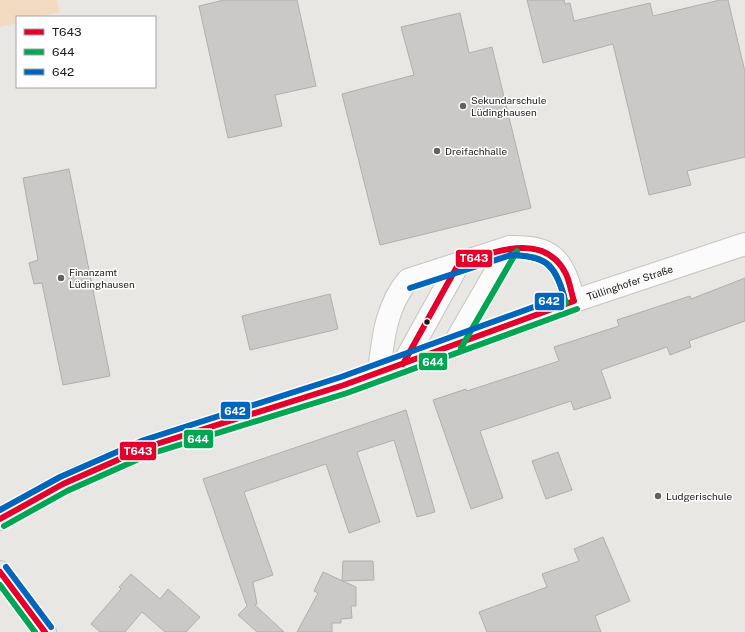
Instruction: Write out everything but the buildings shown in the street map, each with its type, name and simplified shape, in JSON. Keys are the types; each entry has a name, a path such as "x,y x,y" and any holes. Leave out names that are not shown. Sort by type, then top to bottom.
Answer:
{"main road":[{"path":"0,572 45,632"}],"street":[{"name":"Tüllinghofer Straße","path":"0,519 63,484 148,448 403,364 574,301 745,244"},
{"path":"379,371 387,324 397,292 408,280 510,247 526,247 542,250 556,259 566,273 574,301"},
{"path":"454,344 510,247"},
{"path":"403,364 459,263"}],"shaded area":[{"path":"0,0 57,0 60,12 44,16 16,16 16,23 0,27"}],"transit line":[{"name":"T643","path":"403,364 459,263 503,250 518,248 532,249 545,253 557,261 566,274 574,301"},
{"name":"644","path":"461,348 517,251"},
{"name":"644","path":"510,255 534,258 543,261 549,266 558,280 566,303"},
{"name":"642","path":"0,510 60,477 144,440 341,377 564,296 557,276 547,264 532,257 511,255 410,288"},
{"name":"T643","path":"0,519 63,484 147,447 344,385 574,301"},
{"name":"644","path":"4,526 67,491 150,454 347,393 577,309"},
{"name":"642","path":"6,567 51,627"},
{"name":"T643","path":"0,572 45,632"},
{"name":"644","path":"0,585 35,632"}],"place":[{"name":"Sekundarschule Lüdinghausen","path":"463,106"},
{"name":"Dreifachhalle","path":"437,151"},
{"name":"Finanzamt Lüdinghausen","path":"61,278"},
{"name":"Ludgerischule","path":"658,496"}]}
